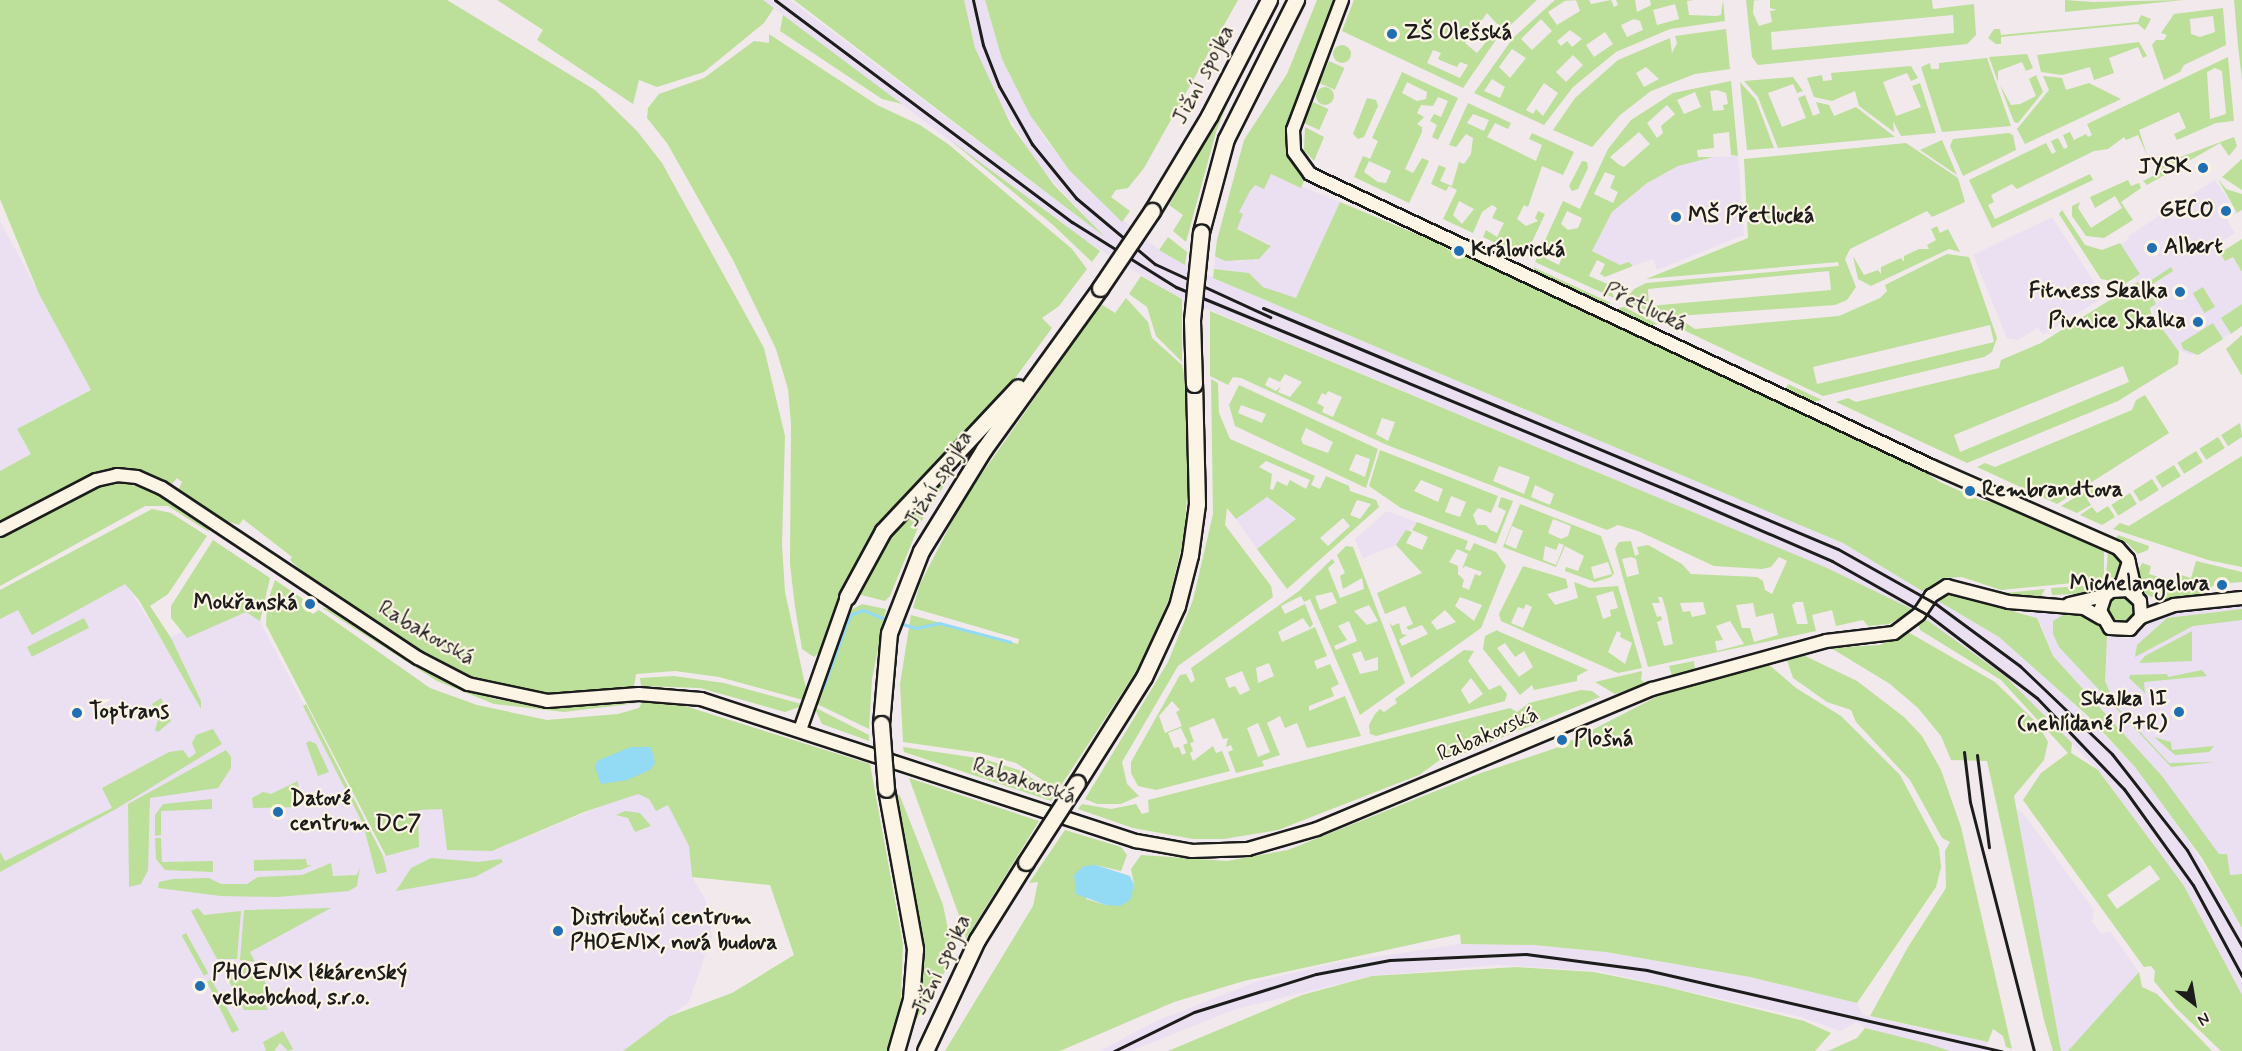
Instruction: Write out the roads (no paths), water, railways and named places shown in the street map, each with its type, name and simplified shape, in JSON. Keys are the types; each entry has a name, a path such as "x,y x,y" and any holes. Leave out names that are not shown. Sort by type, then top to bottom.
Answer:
{"highway":[{"name":"Jižní spojka","path":"896,1051 911,999 915,949 886,789 881,724 889,633 908,577 940,514 1152,211 1209,116 1269,0"},
{"name":"Jižní spojka","path":"926,1051 977,940 1144,676 1177,606 1190,555 1197,504 1192,320 1201,232 1218,163 1246,95 1296,0"},
{"path":"847,597 868,552 892,520 1056,348"}],"main road":[{"name":"Přetlucká","path":"1342,0 1293,130 1294,152 1310,174 1931,466 2118,548 2129,562"},
{"name":"Rabakovská","path":"0,530 96,480 117,475 137,477 162,488 418,658 468,684 547,701 639,694 686,696 800,730 1136,841 1192,851 1248,849 1317,829 1652,689 1826,641 1894,633 1919,614 1931,596 1947,586 2009,602 2093,610 2102,618"},
{"path":"2129,562 2122,583 2108,594 2100,607 2102,618 2110,628 2121,631 2135,625 2141,617 2174,605 2242,598"},
{"path":"2129,562 2141,617"},
{"path":"2108,594 2126,589 2138,598 2174,605"},
{"name":"Rabakovská","path":"2060,606 2108,594"},
{"path":"800,730 847,597"}],"water":[{"path":"631,747 651,747 655,763 650,770 627,780 601,784 595,768 597,761"},
{"path":"1096,865 1130,876 1134,885 1130,900 1120,906 1106,905 1076,894 1074,875 1084,866"}],"waterway":[{"path":"823,688 850,615 863,610 890,621"},
{"path":"899,623 916,628 939,623 1011,642"}],"railway":[{"path":"775,0 1072,222 1176,287 1675,493 1832,561 1928,615 2037,698 2124,789 2193,885 2242,976"},
{"path":"973,0 983,45 999,86 1032,144 1076,198 1155,264 1270,317"},
{"path":"1263,308 1838,549 1936,604 2020,666 2112,754 2187,850 2242,946"},
{"path":"1964,752 1970,802 2034,1051"},
{"path":"1977,755 1989,847"},
{"path":"1114,1051 1194,1012 1316,974 1390,960 1526,954 1647,970 2002,1051"}],"place":[{"name":"ZŠ Olešská","path":"1392,34"},
{"name":"JYSK","path":"2203,168"},
{"name":"GECO","path":"2226,211"},
{"name":"MŠ Přetlucká","path":"1676,217"},
{"name":"Albert","path":"2152,248"},
{"name":"Královická","path":"1459,251"},
{"name":"Fitness Skalka","path":"2180,292"},
{"name":"Pivnice Skalka","path":"2198,322"},
{"name":"Rembrandtova","path":"1970,491"},
{"name":"Michelangelova","path":"2222,585"},
{"name":"Mokřanská","path":"310,604"},
{"name":"Skalka II (nehlídané P+R)","path":"2179,712"},
{"name":"Toptrans","path":"77,713"},
{"name":"Plošná","path":"1562,740"},
{"name":"Datové centrum DC7","path":"278,812"},
{"name":"Distribuční centrum PHOENIX, nová budova","path":"558,931"},
{"name":"PHOENIX lékárenský velkoobchod, s.r.o.","path":"200,986"}]}
